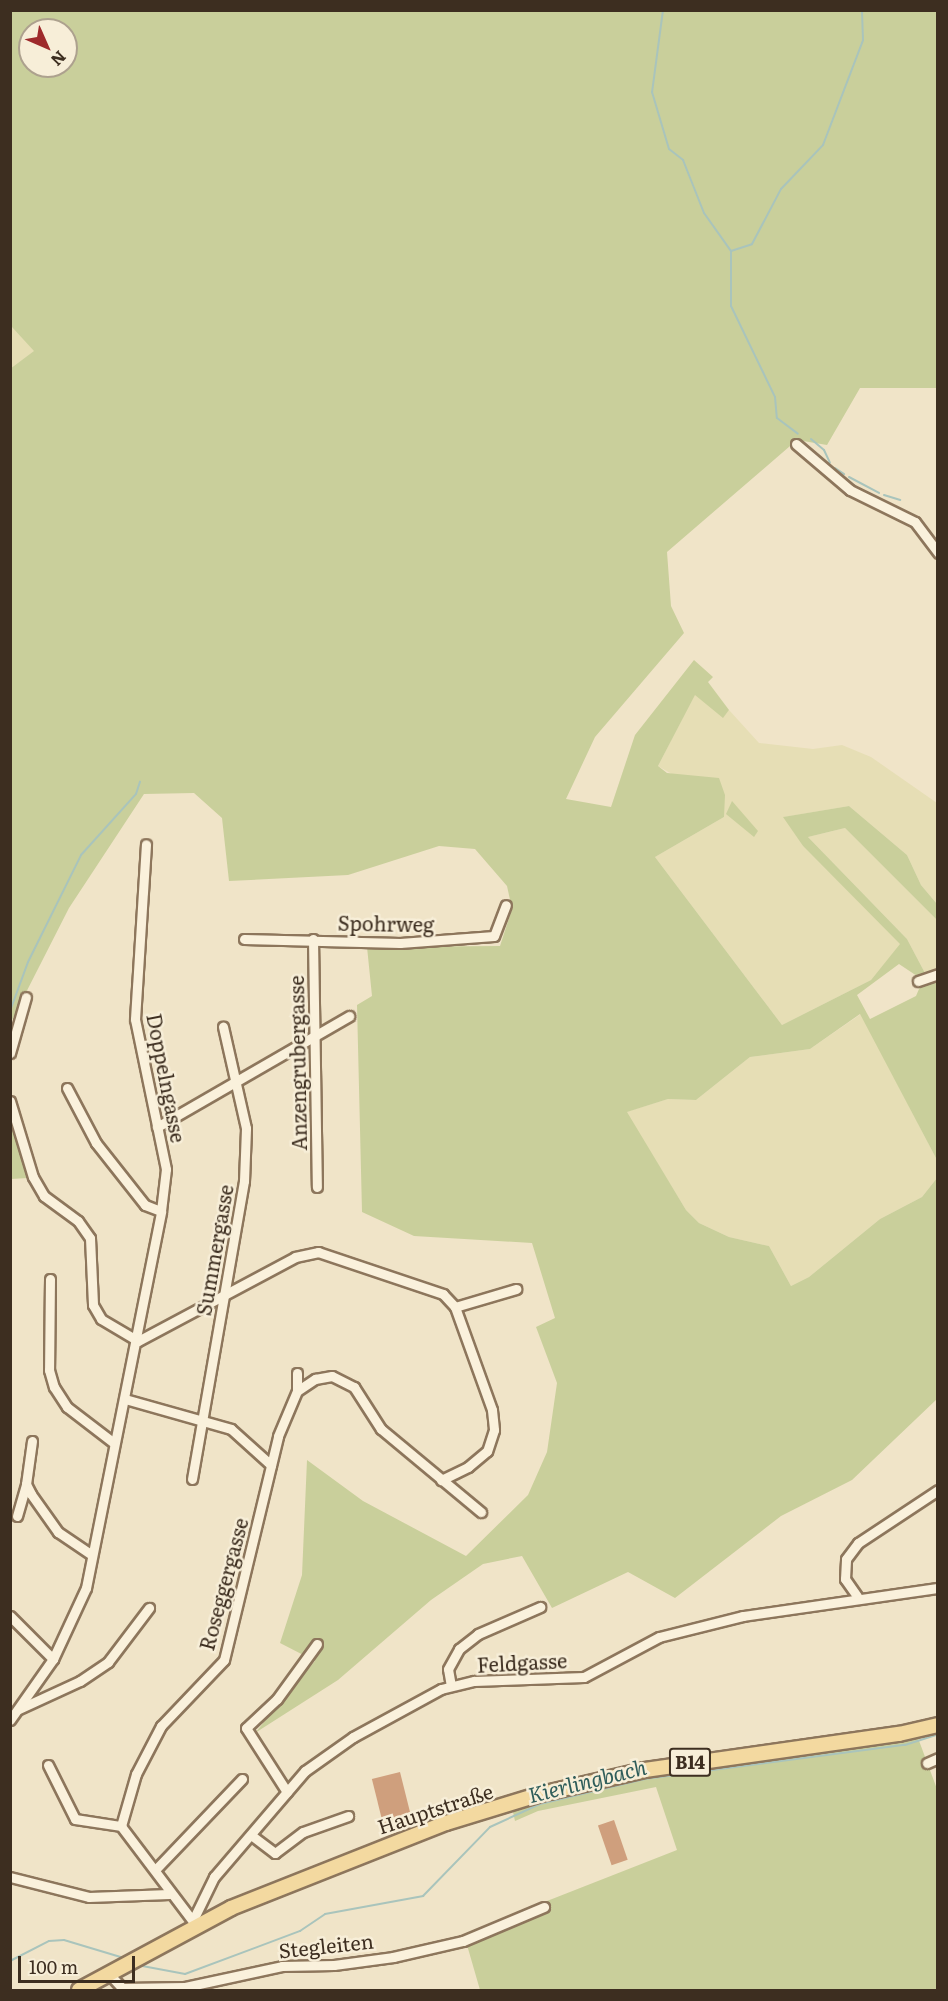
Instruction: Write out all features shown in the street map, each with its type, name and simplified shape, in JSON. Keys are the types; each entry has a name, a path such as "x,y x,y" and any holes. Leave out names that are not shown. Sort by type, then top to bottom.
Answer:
{"main road":[{"name":"Hauptstraße","path":"110,1976 194,1923 350,1857 541,1794 683,1763 899,1734 938,1725"},
{"name":"B14","path":"79,1990 110,1976"}],"street":[{"path":"796,444 850,490 915,522 938,553"},
{"name":"Doppelngasse","path":"10,1720 14,1711 53,1659 86,1588 114,1443 138,1341 161,1211 166,1169 135,1020 146,844"},
{"name":"Spohrweg","path":"244,939 400,943 494,936 506,905"},
{"name":"Anzengrubergasse","path":"312,939 317,1187"},
{"path":"918,981 938,974"},
{"path":"10,1053 27,997"},
{"path":"157,1127 349,1016"},
{"name":"Summergasse","path":"192,1479 244,1182 246,1128 238,1082 223,1027"},
{"path":"67,1088 96,1143 145,1205 161,1211"},
{"path":"10,1101 33,1177 44,1196 78,1221 90,1238 93,1305 101,1318 138,1341 295,1257 318,1252 430,1287 455,1307 492,1410 494,1430 487,1451 468,1467 441,1480"},
{"path":"50,1279 49,1370 54,1387 67,1407 114,1443"},
{"path":"455,1307 516,1289"},
{"path":"297,1373 297,1391"},
{"path":"297,1391 315,1379 332,1376 354,1387 381,1429 481,1512"},
{"name":"Roseggergasse","path":"121,1826 136,1774 161,1726 224,1660 286,1408 297,1391"},
{"path":"125,1399 201,1418 231,1429 271,1465"},
{"path":"17,1516 26,1484 32,1441"},
{"path":"26,1484 58,1532 92,1556"},
{"path":"858,1596 845,1579 846,1559 858,1543 938,1490"},
{"name":"Feldgasse","path":"194,1923 214,1877 305,1771 353,1737 451,1686 584,1677 659,1636 858,1596 938,1588"},
{"path":"451,1686 448,1669 459,1649 478,1634 540,1606"},
{"name":"Doppelngasse","path":"14,1711 80,1681 108,1662 149,1608"},
{"path":"10,1616 53,1659"},
{"path":"287,1792 246,1728 277,1699 317,1644"},
{"path":"927,1763 938,1758"},
{"path":"48,1765 75,1819 121,1826 155,1870 169,1894 194,1923"},
{"path":"155,1870 242,1779"},
{"path":"251,1835 275,1853 303,1832 348,1816"},
{"path":"10,1877 89,1897 169,1894"},
{"name":"Stegleiten","path":"110,1976 128,1989 185,1987 282,1966 334,1965 393,1957 463,1941 544,1907"}],"shaded area":[{"path":"11,326 35,351 11,369"},
{"path":"695,694 723,717 729,710 759,743 813,749 842,745 871,757 937,803 937,904 921,885 907,855 849,806 784,817 803,846 901,944 871,980 782,1025 655,857 724,817 722,803 658,766"},
{"path":"845,828 937,920 937,971 926,975 907,939 808,837"},
{"path":"861,1014 937,1160 937,1178 922,1197 880,1219 809,1277 791,1286 769,1246 729,1237 699,1223 686,1210 626,1112 668,1099 696,1100 750,1057 810,1049"}],"green space":[{"path":"11,11 937,11 937,388 860,388 827,445 797,440 667,552 671,606 684,633 595,737 566,799 611,807 635,735 694,660 713,677 708,682 729,710 723,718 695,695 658,766 667,773 719,778 725,795 724,817 655,857 782,1025 871,980 900,944 803,846 783,817 849,806 907,855 921,885 937,904 937,920 845,828 808,837 907,939 926,975 920,978 899,964 857,995 870,1019 916,996 922,982 937,978 937,1160 860,1014 810,1049 750,1057 696,1100 668,1099 627,1112 686,1210 699,1223 729,1237 769,1246 791,1286 809,1277 880,1219 922,1197 937,1178 937,1399 852,1480 781,1516 675,1598 628,1572 552,1608 522,1556 483,1564 431,1600 338,1680 255,1733 315,1661 280,1643 302,1575 307,1460 363,1501 466,1556 528,1495 547,1452 557,1383 536,1327 555,1318 532,1243 414,1236 362,1212 357,1005 372,996 367,947 500,946 512,909 507,886 475,849 439,846 348,875 229,881 222,818 194,793 144,794 69,908 11,1022 10,369 34,351 11,326"},
{"path":"732,801 758,831 754,837 726,814"},
{"path":"10,1113 23,1145 28,1178 11,1179"},
{"path":"918,1738 937,1789 937,1990 480,1990 467,1945 539,1916 547,1901 677,1850 656,1787 538,1811 515,1821 513,1812 534,1802 673,1771"}],"building":[{"path":"400,1772 412,1820 384,1827 372,1779"},
{"path":"614,1820 628,1860 612,1865 598,1826"}],"waterway":[{"path":"663,10 652,92 669,149 683,160 704,213 731,251 731,306 775,397 777,418 798,434"},
{"path":"731,251 752,244 781,189 823,145 863,40 862,10"},
{"path":"811,439 824,450 830,463"},
{"path":"835,468 844,474"},
{"path":"849,477 879,493"},
{"path":"884,495 900,500"},
{"path":"10,1011 28,962 81,855 136,794 140,782"},
{"name":"Kierlingbach","path":"137,1965 185,1974 300,1931 325,1914 423,1896 490,1827 540,1804 645,1779 905,1745 938,1734"},
{"name":"Kierlingbach","path":"10,1961 49,1941 64,1940 127,1959"}]}
